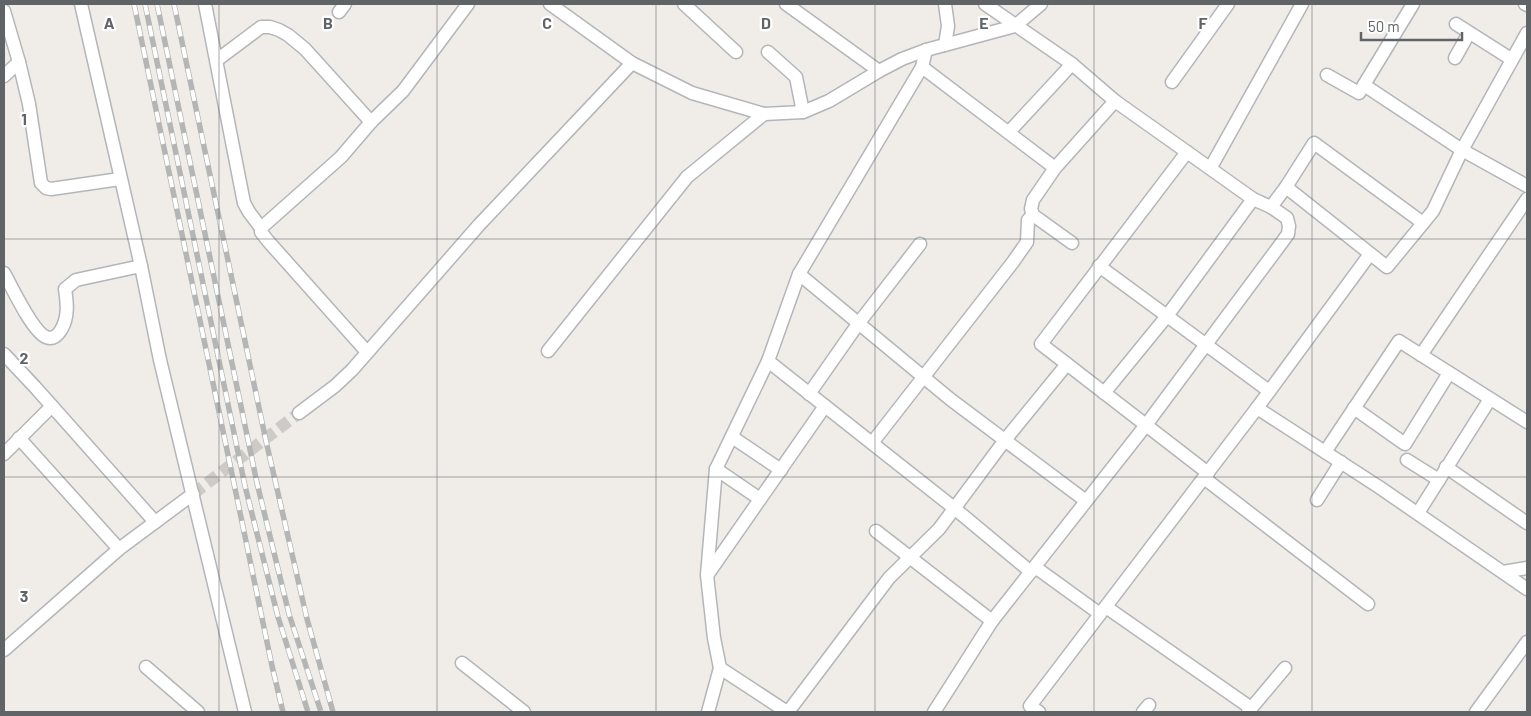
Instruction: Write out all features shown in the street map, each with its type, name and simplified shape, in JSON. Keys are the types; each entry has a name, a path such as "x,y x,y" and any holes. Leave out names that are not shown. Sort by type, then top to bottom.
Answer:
{"street":[{"path":"80,4 141,266 160,360 245,712"},
{"path":"206,4 244,203 268,241 367,352"},
{"path":"261,228 340,157 371,122 403,91 468,4"},
{"path":"550,4 632,63 692,93 764,114 803,112 829,101 879,71 926,50 1015,26 1040,4"},
{"path":"684,4 736,52"},
{"path":"786,4 879,71"},
{"path":"945,4 948,26 945,45"},
{"path":"934,712 992,621 1146,425 1288,234 1289,226 1287,218 1271,207 1253,199 1211,167 1115,101 1072,64 986,4"},
{"path":"1172,82 1228,4"},
{"path":"1211,167 1302,4"},
{"path":"1327,75 1359,93 1413,4"},
{"path":"4,11 29,104 41,183 51,190 120,179"},
{"path":"1456,24 1511,60"},
{"path":"217,60 261,27 279,30 305,49 371,122"},
{"path":"1455,58 1470,33"},
{"path":"1286,187 1387,267 1434,211 1462,150 1527,33"},
{"path":"708,712 720,668 714,638 707,575 716,469 768,361 799,274 922,67 926,50"},
{"path":"768,52 796,77 803,112"},
{"path":"4,76 19,62"},
{"path":"299,413 335,386 479,226 632,63"},
{"path":"1009,132 1072,64"},
{"path":"922,67 1054,168"},
{"path":"1364,85 1462,150 1527,186"},
{"path":"1072,243 1033,215 1031,210 1033,200 1054,168 1115,101"},
{"path":"548,351 687,178 764,114"},
{"path":"1271,207 1314,143 1423,224"},
{"path":"1187,152 1041,344 1146,425 1206,476 1368,604"},
{"path":"1104,393 1167,316 1253,199"},
{"path":"1421,355 1527,199"},
{"path":"872,443 1013,262 1027,242 1028,220 1033,215"},
{"path":"809,394 858,324 920,244"},
{"path":"1039,712 1030,706 1206,476 1370,254"},
{"path":"4,273 34,327 50,338 58,335 65,324 68,304 65,288 76,280 141,266"},
{"path":"1099,266 1269,391"},
{"path":"799,274 923,377 1086,501"},
{"path":"1325,452 1399,341 1527,422"},
{"path":"4,354 155,522"},
{"path":"768,361 1033,569 1103,610 1250,710 1285,668"},
{"path":"720,668 787,712 889,578 939,529 1005,440 1067,364"},
{"path":"1354,408 1405,444 1449,373"},
{"path":"1418,513 1490,399"},
{"path":"4,454 52,406"},
{"path":"707,575 825,406"},
{"path":"1257,408 1418,513 1527,589"},
{"path":"732,437 781,470"},
{"path":"19,438 119,549"},
{"path":"1407,460 1439,480"},
{"path":"1317,500 1341,462"},
{"path":"1446,468 1527,523"},
{"path":"716,469 760,499"},
{"path":"4,649 119,549 193,494"},
{"path":"876,531 912,557 992,621"},
{"path":"1503,572 1527,568"},
{"path":"1476,712 1527,642"},
{"path":"462,663 524,712"},
{"path":"146,667 198,712"}],"tunnel":[{"path":"193,494 299,413"}],"railway":[{"path":"134,4 283,712"},
{"path":"145,4 245,486 278,617 308,712"},
{"path":"157,4 257,483 289,614 321,712"},
{"path":"174,4 266,441 307,619 333,712"}]}
